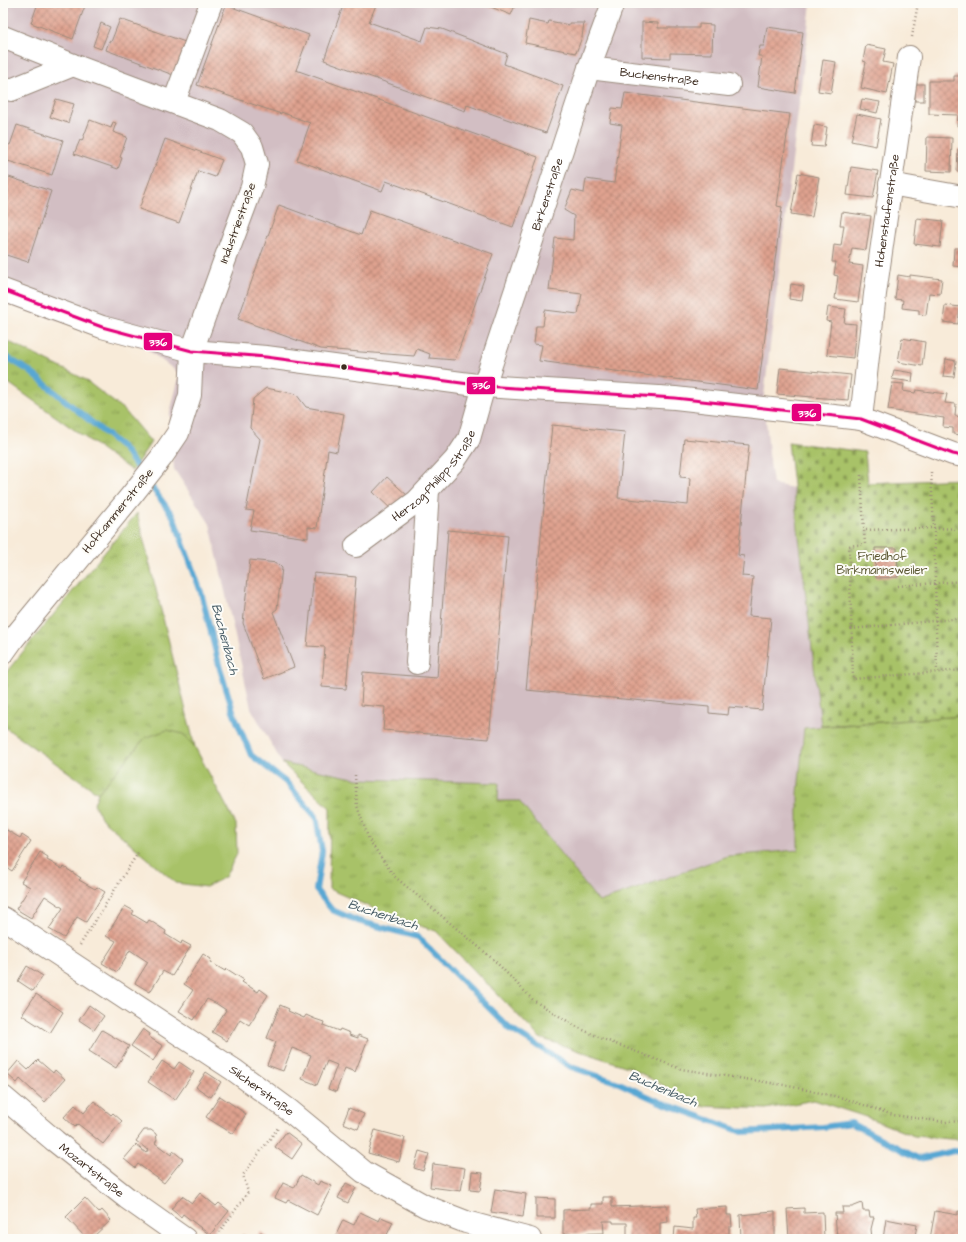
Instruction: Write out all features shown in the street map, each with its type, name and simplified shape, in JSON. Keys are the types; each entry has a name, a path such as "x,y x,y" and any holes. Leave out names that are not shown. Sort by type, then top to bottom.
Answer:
{"street":[{"path":"174,102 211,3"},
{"name":"Birkenstraße","path":"484,386 589,68 613,3"},
{"name":"Industriestraße","path":"3,37 72,65 220,120 242,134 252,147 256,164 252,187 192,351"},
{"name":"Hohenstaufenstraße","path":"861,419 890,184 909,57"},
{"path":"3,88 11,90 72,65"},
{"name":"Buchenstraße","path":"589,68 729,85"},
{"path":"890,184 963,196"},
{"path":"3,290 102,327 192,351 266,357 484,386 676,398 861,419 963,456"},
{"name":"Hofkammerstraße","path":"3,653 131,496 161,458 178,433 190,395 192,351"},
{"name":"Herzog-Philipp-Straße","path":"356,546 406,509 428,490 455,460 469,439 484,386"},
{"path":"417,663 428,490"},
{"name":"Silcherstraße","path":"3,918 71,961 234,1070 290,1111 364,1172 425,1206 466,1222 530,1239"},
{"name":"Mozartstraße","path":"3,1097 55,1141 127,1198 185,1239"}],"path":[{"path":"909,57 918,3"},
{"path":"931,472 934,528 937,672"},
{"path":"861,475 865,544 849,546 853,679 963,670"},
{"path":"864,530 934,528 963,529"},
{"path":"898,586 963,581"},
{"path":"851,629 963,618"},
{"path":"355,775 357,806 369,840 394,876 493,959 533,1000 577,1027 610,1042 681,1069 784,1085 843,1098 892,1115 945,1122 963,1121"},
{"path":"71,961 139,851"},
{"path":"215,1239 248,1192 243,1175 290,1111"}],"shaded area":[{"path":"3,3 811,3 764,396 773,484 793,488 821,726 804,729 798,793 798,850 728,856 599,902 519,801 497,801 358,779 282,763 251,708 210,524 174,469 170,413 180,374 144,347 3,303"}],"green space":[{"path":"3,339 84,379 124,410 151,442 132,471 3,379"},
{"name":"Friedhof Birkmannsweiler","path":"788,442 865,452 868,483 963,479 963,716 821,726"},
{"path":"137,513 195,747 183,734 145,738 98,793 3,726 3,676"},
{"path":"963,716 963,1140 914,1136 869,1118 814,1100 766,1109 701,1106 631,1068 540,1038 436,931 395,918 329,889 330,808 282,763 358,779 499,783 498,801 519,801 599,902 728,856 798,850 798,793 804,728"},
{"path":"167,730 183,734 195,747 236,824 237,854 225,877 206,887 176,883 102,819 94,804 98,793 145,738"}],"building":[{"path":"38,3 86,3 73,39 31,23"},
{"path":"344,3 370,3 376,5 369,22 422,41 427,27 442,29 507,54 504,64 563,86 546,133 467,105 465,111 324,60"},
{"path":"481,3 516,3 511,15"},
{"path":"226,5 309,35 296,70 538,157 513,227 386,181 382,191 297,160 310,123 197,85"},
{"path":"120,19 188,43 176,76 106,50 109,41 111,42"},
{"path":"529,20 548,24 549,21 569,25 569,23 584,23 582,37 576,53 525,43"},
{"path":"642,22 658,23 658,28 699,28 699,24 713,25 712,54 670,53 670,58 642,57"},
{"path":"101,23 110,27 101,49 93,46"},
{"path":"767,27 803,32 795,93 758,87 762,56 758,56 760,46 764,46"},
{"path":"866,45 886,49 883,62 893,64 887,94 861,88 866,62 863,61"},
{"path":"823,60 836,62 831,93 818,91"},
{"path":"954,76 963,76 963,126 957,126 958,115 929,114 929,81 954,81"},
{"path":"915,84 924,84 924,101 915,101"},
{"path":"625,93 790,114 777,206 782,207 758,390 539,361 542,345 534,344 536,326 543,326 545,310 578,314 582,294 549,290 555,238 573,240 574,216 564,210 572,190 584,193 586,179 614,183 622,125 610,123 612,108 622,109"},
{"path":"56,99 74,104 68,123 50,117"},
{"path":"862,99 880,102 877,113 860,109"},
{"path":"857,114 881,119 876,146 851,141"},
{"path":"90,120 111,128 113,122 116,123 113,132 127,137 120,157 122,158 118,169 74,154 80,140 82,141"},
{"path":"17,125 63,140 52,175 5,160 3,166 3,143 10,145"},
{"path":"814,125 827,127 824,147 811,146"},
{"path":"927,137 952,138 951,172 926,171"},
{"path":"165,139 222,160 215,177 198,171 179,223 139,209"},
{"path":"958,149 963,149 963,172 957,172"},
{"path":"851,167 878,171 873,198 847,195"},
{"path":"798,173 819,177 812,217 791,214"},
{"path":"3,175 51,191 28,262 3,254"},
{"path":"279,205 361,235 370,210 493,254 455,360 429,358 430,354 417,349 414,356 321,349 238,319"},
{"path":"842,212 871,216 866,250 852,248 849,264 863,266 858,302 835,299 838,276 834,275 836,262 832,262 834,245 841,246 844,225 840,225"},
{"path":"917,218 943,221 940,247 914,244"},
{"path":"961,229 963,229 963,247 960,247"},
{"path":"954,248 963,248 963,267 953,266"},
{"path":"898,275 942,279 940,294 929,293 926,315 919,314 919,310 902,308 903,300 895,299"},
{"path":"791,284 804,286 802,301 789,299"},
{"path":"945,305 960,307 958,324 943,322"},
{"path":"828,307 846,309 844,323 856,324 853,358 827,355 831,322 826,321"},
{"path":"902,338 925,342 922,366 898,362"},
{"path":"946,359 956,361 954,377 943,376"},
{"path":"780,368 851,375 848,400 777,394"},
{"path":"894,370 913,373 912,382 892,379"},
{"path":"892,383 904,384 903,391 915,393 916,390 947,394 945,403 956,404 955,416 963,417 961,435 953,434 953,428 943,427 944,418 888,410"},
{"path":"266,388 296,394 306,407 344,414 337,452 328,450 317,528 308,527 308,538 250,530 254,511 246,510 260,439 250,428 253,399"},
{"path":"552,425 625,432 618,498 688,505 690,478 680,477 684,439 749,445 738,555 744,556 742,576 753,577 749,616 771,618 762,710 729,707 728,715 709,713 709,707 526,690"},
{"path":"387,477 408,496 393,511 373,492"},
{"path":"448,530 508,536 489,739 383,730 385,707 361,705 363,672 437,678"},
{"path":"875,548 897,548 898,577 876,578"},
{"path":"250,560 277,563 282,568 277,609 273,612 294,667 264,679 243,623"},
{"path":"314,573 356,577 346,689 322,687 325,647 307,646"},
{"path":"3,824 6,826 5,829 20,838 22,835 31,841 12,871 3,865"},
{"path":"40,852 48,857 47,860 62,869 64,867 81,878 79,880 95,889 97,887 105,892 86,922 77,917 64,938 49,929 63,908 45,896 31,918 16,909 30,887 21,882"},
{"path":"125,906 134,911 132,914 147,923 149,920 166,931 165,934 181,944 182,941 191,946 172,976 163,971 150,992 135,983 148,962 130,950 117,972 102,963 116,941 106,936"},
{"path":"203,954 211,959 210,962 225,971 227,969 244,980 242,982 258,992 260,989 268,995 249,1025 240,1019 227,1041 212,1032 226,1010 217,1004 207,999 194,1020 179,1011 193,990 184,984"},
{"path":"27,966 43,976 33,991 18,981"},
{"path":"36,994 63,1012 50,1033 22,1015"},
{"path":"89,1005 104,1016 94,1030 79,1020"},
{"path":"280,1005 289,1009 288,1011 304,1018 306,1015 324,1022 323,1025 339,1031 340,1029 350,1033 349,1035 358,1038 358,1035 368,1039 355,1072 345,1068 336,1092 328,1089 337,1065 327,1061 317,1085 302,1079 311,1055 292,1048 283,1071 267,1065 276,1042 267,1038"},
{"path":"143,1029 150,1034 149,1037 163,1046 153,1061 131,1046"},
{"path":"102,1030 129,1046 116,1068 89,1051"},
{"path":"38,1060 53,1073 55,1070 65,1079 45,1102 20,1079 17,1083 7,1074 18,1061 28,1070"},
{"path":"162,1061 174,1069 179,1062 194,1072 175,1100 148,1082"},
{"path":"206,1072 221,1082 211,1097 196,1087"},
{"path":"220,1096 246,1114 233,1134 206,1117"},
{"path":"94,1101 111,1115 113,1113 122,1121 103,1144 78,1124 75,1127 64,1117 75,1105 84,1113"},
{"path":"349,1108 364,1114 358,1129 343,1123"},
{"path":"144,1130 151,1130 156,1134 157,1140 155,1143 171,1155 173,1151 183,1159 164,1183 138,1164 135,1168 124,1159 136,1145 146,1153 148,1150 136,1141"},
{"path":"375,1130 405,1138 399,1162 368,1153"},
{"path":"286,1132 302,1144 292,1159 275,1147"},
{"path":"419,1151 429,1154 423,1171 414,1168"},
{"path":"433,1164 465,1168 461,1191 430,1187"},
{"path":"472,1172 483,1173 480,1191 470,1190"},
{"path":"301,1175 318,1185 320,1181 332,1186 317,1215 288,1200 286,1203 275,1198 283,1183 294,1188"},
{"path":"346,1183 356,1188 348,1203 338,1198"},
{"path":"495,1189 526,1194 523,1217 491,1212"},
{"path":"200,1193 216,1206 219,1203 229,1211 210,1235 183,1214 181,1217 171,1209 182,1196 192,1203"},
{"path":"603,1197 612,1197 612,1207 667,1205 668,1222 660,1223 660,1239 627,1239 627,1223 613,1223 613,1221 603,1221 604,1233 563,1234 563,1210 591,1209 591,1204 603,1204"},
{"path":"85,1198 99,1213 102,1210 111,1220 91,1239 87,1239 66,1217"},
{"path":"536,1198 555,1199 555,1218 536,1218"},
{"path":"862,1203 863,1211 869,1211 870,1217 874,1217 871,1229 872,1239 837,1239 835,1213 843,1213 842,1207 852,1207"},
{"path":"727,1207 727,1215 731,1215 732,1227 729,1227 729,1239 674,1239 675,1227 693,1229 693,1218 696,1218 695,1209"},
{"path":"804,1208 804,1213 823,1212 824,1239 789,1239 787,1209"},
{"path":"775,1211 775,1239 741,1239 740,1215"},
{"path":"935,1211 958,1215 958,1211 963,1212 963,1239 930,1239"},
{"path":"360,1212 379,1221 381,1217 393,1222 385,1239 354,1239 349,1237 348,1239 344,1239 336,1235 343,1220 354,1225"},
{"path":"886,1219 917,1225 915,1236 917,1236 917,1239 883,1239"},
{"path":"261,1232 270,1239 255,1239"},
{"path":"243,1234 248,1239 239,1239"}],"waterway":[{"name":"Buchenbach","path":"3,355 28,370 123,448 173,516 201,592 220,669 234,714 251,755 287,783 316,817 322,851 316,890 332,910 358,921 418,937 510,1029 571,1067 619,1083 660,1102 742,1132 823,1127 851,1123 919,1159 954,1151 963,1152"}],"transit line":[{"name":"336","path":"3,290 102,327 192,351 266,357 484,386 675,398 861,419 953,454 963,456"}]}
